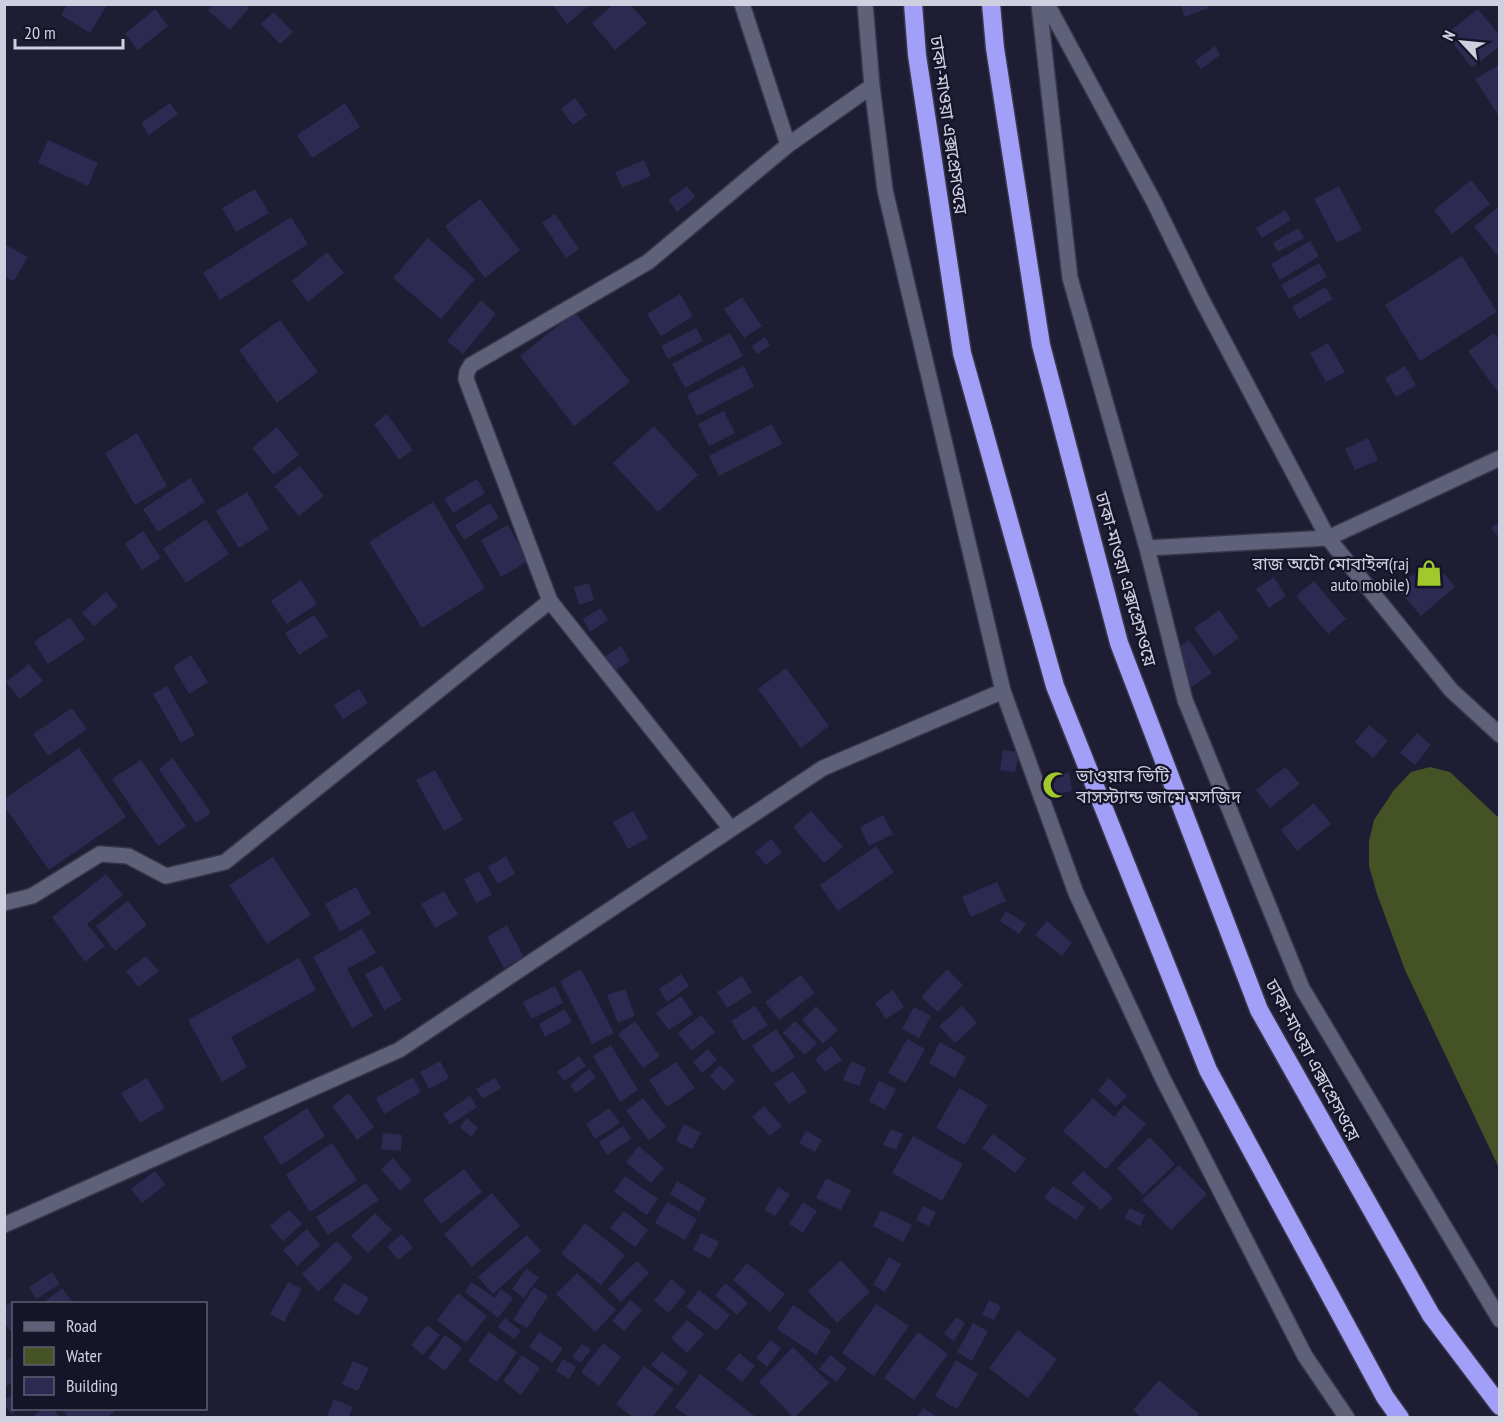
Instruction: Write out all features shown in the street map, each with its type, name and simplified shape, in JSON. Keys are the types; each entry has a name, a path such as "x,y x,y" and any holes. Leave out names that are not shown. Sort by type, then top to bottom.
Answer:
{"highway":[{"name":"ঢাকা-মাওয়া এক্সপ্রেসওয়ে","path":"913,4 916,55 962,353 1055,686 1208,1070 1385,1398 1400,1418"},
{"name":"ঢাকা-মাওয়া এক্সপ্রেসওয়ে","path":"991,4 996,60 1041,345 1119,644 1259,1010 1431,1316 1500,1406"}],"street":[{"path":"742,4 788,145"},
{"path":"865,4 872,86 885,190 1003,691 1076,893 1163,1079 1305,1356 1347,1418"},
{"path":"1039,4 1070,278 1147,548 1185,700 1302,988 1500,1320"},
{"path":"1047,4 1154,202 1202,300 1328,538 1451,690 1500,735"},
{"path":"731,829 550,601 466,380 467,372 471,365 648,262 788,145 872,86"},
{"path":"1147,548 1328,538 1500,458"},
{"path":"4,903 32,896 100,854 128,856 166,876 225,862 550,601"},
{"path":"4,1225 399,1050 823,768 1003,691"}],"water":[{"path":"1430,767 1450,772 1499,818 1499,1168 1405,970 1369,866 1369,841 1374,820 1394,790 1411,772"}],"building":[{"path":"214,4 245,4 249,8 230,30 208,10"},
{"path":"552,4 591,4 567,24"},
{"path":"614,4 630,4 647,23 615,50 592,23"},
{"path":"1180,4 1207,4 1208,8 1185,17"},
{"path":"67,5 107,5 90,33 61,15"},
{"path":"155,9 168,26 138,50 125,34"},
{"path":"1478,9 1500,36 1500,46 1472,68 1446,34"},
{"path":"274,12 293,32 280,44 261,24"},
{"path":"1215,46 1220,55 1201,69 1195,61"},
{"path":"1500,64 1500,118 1475,79"},
{"path":"575,98 587,115 573,125 561,109"},
{"path":"170,103 178,114 149,135 141,123"},
{"path":"345,103 360,127 312,158 297,135"},
{"path":"48,140 98,163 88,186 38,163"},
{"path":"644,160 651,176 622,188 615,172"},
{"path":"1471,180 1490,204 1452,234 1434,210"},
{"path":"687,186 695,197 677,212 668,200"},
{"path":"1339,186 1362,230 1337,243 1314,199"},
{"path":"255,189 269,213 236,232 222,208"},
{"path":"480,199 520,250 485,278 445,226"},
{"path":"1497,208 1500,211 1500,255 1498,256 1474,227"},
{"path":"1285,210 1291,220 1262,238 1256,228"},
{"path":"555,214 579,249 566,258 542,223"},
{"path":"291,217 308,244 220,300 203,273"},
{"path":"1298,228 1304,238 1278,252 1273,243"},
{"path":"428,238 475,279 441,319 393,278"},
{"path":"1310,241 1319,256 1280,280 1271,264"},
{"path":"4,244 28,257 14,281 4,276"},
{"path":"327,252 344,273 308,302 292,281"},
{"path":"1462,256 1497,312 1420,361 1385,305"},
{"path":"1319,263 1327,277 1289,299 1281,285"},
{"path":"1325,287 1333,299 1299,319 1292,307"},
{"path":"680,294 693,316 661,336 647,314"},
{"path":"742,297 762,326 744,338 724,309"},
{"path":"481,300 496,314 463,354 447,341"},
{"path":"575,312 630,382 574,426 520,356"},
{"path":"280,320 318,372 277,403 239,350"},
{"path":"696,328 703,341 668,359 661,346"},
{"path":"730,333 743,356 685,388 672,364"},
{"path":"1494,333 1500,341 1500,395 1468,351"},
{"path":"765,337 770,345 757,354 752,346"},
{"path":"1328,343 1345,372 1326,382 1310,353"},
{"path":"744,366 754,387 697,416 687,395"},
{"path":"1405,366 1416,385 1396,397 1385,378"},
{"path":"724,411 735,433 709,446 698,424"},
{"path":"387,414 413,450 399,460 374,424"},
{"path":"772,424 782,444 719,476 709,456"},
{"path":"654,426 698,475 658,512 613,463"},
{"path":"277,427 299,455 274,475 252,448"},
{"path":"137,433 167,486 135,505 105,453"},
{"path":"1368,438 1378,460 1355,470 1345,449"},
{"path":"300,466 324,496 299,516 274,486"},
{"path":"190,478 205,502 158,532 143,509"},
{"path":"477,479 485,493 453,513 444,499"},
{"path":"247,492 269,529 239,548 216,511"},
{"path":"433,502 485,588 422,628 369,542"},
{"path":"490,503 499,518 464,540 455,525"},
{"path":"206,519 229,554 186,583 163,549"},
{"path":"1500,522 1500,539 1491,528"},
{"path":"508,525 528,561 501,577 481,540"},
{"path":"143,531 161,558 142,570 125,544"},
{"name":"রাজ অটো মোবাইল(raj auto mobile)","path":"1432,559 1455,587 1421,616 1397,588"},
{"path":"1274,577 1286,596 1269,608 1256,589"},
{"path":"301,580 317,604 287,624 271,601"},
{"path":"1314,581 1346,619 1328,634 1296,596"},
{"path":"589,583 594,600 579,605 574,587"},
{"path":"106,592 118,606 94,626 82,613"},
{"path":"601,608 608,620 590,632 583,619"},
{"path":"1219,610 1239,638 1214,656 1194,628"},
{"path":"314,615 328,636 299,655 285,633"},
{"path":"70,617 85,639 48,664 34,642"},
{"path":"1189,640 1212,673 1187,690 1165,657"},
{"path":"621,646 630,661 615,671 605,656"},
{"path":"191,655 208,682 189,694 173,667"},
{"path":"29,664 43,681 20,699 6,682"},
{"path":"786,668 829,726 801,748 758,689"},
{"path":"167,686 195,735 181,743 153,694"},
{"path":"359,689 368,703 343,719 334,705"},
{"path":"72,708 87,729 48,756 33,734"},
{"path":"1369,725 1388,741 1373,758 1355,742"},
{"path":"1417,733 1431,745 1415,765 1400,753"},
{"path":"79,748 126,817 49,870 4,806 4,799"},
{"path":"1003,750 1019,752 1015,772 1000,770"},
{"path":"173,758 211,813 196,823 159,769"},
{"path":"141,760 186,826 158,846 112,779"},
{"path":"1285,767 1300,784 1270,808 1256,790"},
{"path":"435,770 463,820 444,831 416,780"},
{"name":"ভাওয়ার ভিটি বাসস্ট্যান্ড জামে মসজিদ","path":"1069,772 1072,791 1043,797 1040,778"},
{"path":"1314,803 1331,824 1297,851 1281,830"},
{"path":"633,811 648,838 628,849 613,822"},
{"path":"811,811 843,847 824,863 793,827"},
{"path":"883,815 893,834 869,846 860,827"},
{"path":"771,839 782,853 766,865 755,852"},
{"path":"876,846 894,872 838,911 820,885"},
{"path":"506,856 515,874 498,884 488,867"},
{"path":"273,857 311,915 267,944 229,885"},
{"path":"479,871 492,895 476,903 464,879"},
{"path":"106,874 123,895 87,924 105,946 85,962 52,917"},
{"path":"997,882 1006,901 971,917 962,897"},
{"path":"356,887 371,914 340,932 325,904"},
{"path":"444,891 458,915 435,928 421,904"},
{"path":"128,901 147,925 115,951 96,926"},
{"path":"1006,911 1026,924 1019,934 1000,921"},
{"path":"1047,921 1072,943 1062,956 1035,935"},
{"path":"507,925 524,957 504,968 487,937"},
{"path":"362,929 376,953 347,969 373,1016 352,1028 313,957"},
{"path":"146,956 159,971 138,987 126,971"},
{"path":"299,958 316,990 231,1037 247,1067 222,1082 188,1020"},
{"path":"382,965 402,1000 384,1010 365,974"},
{"path":"581,969 614,1033 592,1044 560,981"},
{"path":"947,969 963,985 938,1012 921,997"},
{"path":"681,974 689,986 667,1002 659,989"},
{"path":"801,975 815,993 779,1020 765,1002"},
{"path":"742,976 752,992 727,1008 717,992"},
{"path":"555,986 563,1003 531,1019 523,1002"},
{"path":"625,989 635,1016 618,1023 607,995"},
{"path":"893,990 904,1007 886,1019 875,1003"},
{"path":"681,996 693,1014 669,1030 656,1013"},
{"path":"755,1006 768,1025 743,1041 731,1021"},
{"path":"816,1006 838,1030 823,1044 802,1020"},
{"path":"962,1006 977,1023 955,1043 939,1026"},
{"path":"914,1007 931,1016 919,1038 902,1029"},
{"path":"565,1009 572,1022 545,1037 539,1024"},
{"path":"701,1015 715,1032 692,1051 678,1033"},
{"path":"635,1021 660,1056 643,1068 618,1034"},
{"path":"795,1021 817,1043 805,1055 783,1033"},
{"path":"776,1029 795,1057 772,1073 752,1046"},
{"path":"907,1039 925,1049 906,1083 888,1073"},
{"path":"940,1042 966,1057 955,1078 929,1063"},
{"path":"611,1045 638,1090 620,1102 593,1056"},
{"path":"831,1046 842,1060 825,1072 815,1059"},
{"path":"708,1049 717,1060 702,1073 693,1062"},
{"path":"579,1056 586,1066 564,1081 557,1072"},
{"path":"440,1061 449,1078 429,1089 420,1072"},
{"path":"851,1061 866,1068 859,1086 843,1080"},
{"path":"676,1062 695,1088 667,1107 649,1080"},
{"path":"720,1065 735,1081 724,1091 710,1076"},
{"path":"589,1069 596,1077 576,1093 570,1085"},
{"path":"793,1071 807,1092 789,1104 774,1084"},
{"path":"413,1077 421,1092 384,1114 376,1098"},
{"path":"147,1078 165,1108 140,1123 121,1093"},
{"path":"495,1078 501,1088 483,1099 476,1089"},
{"path":"1109,1078 1127,1096 1116,1107 1098,1090"},
{"path":"879,1081 896,1089 885,1110 869,1101"},
{"path":"959,1088 988,1105 965,1145 936,1128"},
{"path":"349,1093 374,1127 357,1140 332,1106"},
{"path":"470,1096 477,1107 450,1125 443,1114"},
{"path":"643,1098 666,1127 649,1140 626,1111"},
{"path":"1093,1098 1114,1117 1124,1105 1146,1124 1106,1169 1063,1131"},
{"path":"764,1106 782,1126 770,1136 752,1117"},
{"path":"307,1108 325,1136 281,1165 263,1137"},
{"path":"609,1108 620,1123 595,1139 586,1124"},
{"path":"467,1118 478,1128 471,1137 460,1127"},
{"path":"684,1124 701,1133 692,1149 676,1141"},
{"path":"623,1126 631,1139 607,1155 599,1142"},
{"path":"891,1129 903,1134 896,1150 883,1145"},
{"path":"806,1131 822,1140 815,1152 799,1143"},
{"path":"383,1133 402,1135 401,1151 381,1149"},
{"path":"993,1134 1026,1159 1015,1173 982,1148"},
{"path":"913,1136 963,1164 942,1201 892,1173"},
{"path":"1150,1137 1175,1164 1143,1195 1117,1168"},
{"path":"332,1143 357,1180 310,1212 286,1175"},
{"path":"639,1146 664,1168 651,1183 626,1162"},
{"path":"393,1158 412,1180 400,1191 381,1169"},
{"path":"1179,1165 1207,1194 1171,1230 1142,1200"},
{"path":"464,1169 482,1192 441,1224 423,1200"},
{"path":"155,1171 165,1185 142,1203 131,1189"},
{"path":"1083,1171 1113,1198 1101,1210 1071,1183"},
{"path":"625,1176 658,1199 647,1215 614,1192"},
{"path":"826,1178 851,1190 841,1210 816,1198"},
{"path":"677,1181 706,1199 699,1212 670,1194"},
{"path":"366,1183 379,1200 328,1235 316,1217"},
{"path":"1053,1186 1085,1207 1076,1220 1044,1198"},
{"path":"778,1187 790,1194 775,1216 764,1210"},
{"path":"492,1193 520,1226 472,1267 444,1234"},
{"path":"667,1202 697,1219 685,1240 655,1223"},
{"path":"803,1202 817,1211 803,1233 789,1224"},
{"path":"923,1206 936,1212 929,1226 916,1220"},
{"path":"1130,1208 1145,1215 1140,1226 1124,1218"},
{"path":"289,1210 302,1224 283,1241 270,1226"},
{"path":"881,1210 912,1225 903,1242 873,1226"},
{"path":"624,1211 648,1230 635,1247 610,1228"},
{"path":"375,1213 392,1230 368,1253 351,1236"},
{"path":"585,1223 625,1255 601,1285 561,1254"},
{"path":"307,1229 320,1245 297,1266 283,1250"},
{"path":"701,1233 719,1242 710,1259 693,1250"},
{"path":"402,1234 413,1248 398,1260 387,1246"},
{"path":"527,1235 541,1251 493,1294 478,1277"},
{"path":"337,1241 353,1258 318,1292 302,1274"},
{"path":"889,1257 901,1264 885,1292 873,1285"},
{"path":"841,1260 870,1292 837,1323 808,1291"},
{"path":"637,1261 649,1273 621,1302 608,1289"},
{"path":"747,1263 785,1294 770,1312 733,1280"},
{"path":"526,1269 539,1277 524,1298 512,1289"},
{"path":"52,1272 60,1284 36,1299 29,1287"},
{"path":"577,1273 616,1310 595,1332 556,1294"},
{"path":"671,1279 686,1291 669,1313 654,1301"},
{"path":"288,1282 302,1289 284,1322 270,1314"},
{"path":"472,1282 495,1298 501,1289 513,1298 498,1318 465,1292"},
{"path":"344,1283 369,1298 358,1316 333,1300"},
{"path":"726,1283 748,1303 737,1315 715,1295"},
{"path":"534,1287 548,1296 527,1328 513,1320"},
{"path":"62,1288 72,1302 44,1302"},
{"path":"699,1290 730,1315 717,1331 686,1307"},
{"path":"458,1293 487,1316 466,1343 437,1320"},
{"path":"630,1300 642,1310 624,1331 612,1321"},
{"path":"989,1300 1001,1306 994,1320 982,1315"},
{"path":"12,1303 12,1333 4,1323 4,1307"},
{"path":"876,1304 909,1326 874,1376 842,1353"},
{"path":"793,1305 831,1331 816,1355 777,1329"},
{"path":"956,1317 965,1323 954,1341 944,1334"},
{"path":"505,1318 521,1331 514,1339 498,1327"},
{"path":"687,1320 704,1334 687,1353 671,1338"},
{"path":"973,1323 988,1331 972,1361 957,1352"},
{"path":"427,1325 440,1335 423,1355 411,1345"},
{"path":"1018,1330 1057,1359 1028,1398 989,1368"},
{"path":"489,1332 517,1352 497,1382 468,1361"},
{"path":"539,1332 563,1348 553,1363 529,1347"},
{"path":"918,1332 948,1354 914,1400 884,1378"},
{"path":"445,1335 462,1348 445,1371 428,1358"},
{"path":"770,1340 781,1348 767,1367 756,1358"},
{"path":"603,1343 621,1357 599,1386 581,1372"},
{"path":"582,1344 591,1350 580,1363 572,1357"},
{"path":"793,1347 829,1383 794,1418 759,1382"},
{"path":"662,1352 688,1372 678,1385 651,1365"},
{"path":"739,1353 755,1366 742,1382 726,1369"},
{"path":"522,1355 540,1368 521,1395 503,1381"},
{"path":"830,1355 847,1368 837,1382 819,1369"},
{"path":"12,1357 12,1383 4,1387 4,1361"},
{"path":"563,1359 576,1367 569,1379 556,1371"},
{"path":"956,1360 978,1374 957,1409 935,1396"},
{"path":"353,1361 369,1368 358,1391 342,1384"},
{"path":"644,1366 674,1389 652,1418 634,1418 616,1404"},
{"path":"700,1374 757,1418 690,1418 675,1407"},
{"path":"1159,1380 1199,1414 1196,1418 1142,1418 1133,1410"},
{"path":"12,1395 12,1410 17,1410 11,1414 4,1400"},
{"path":"334,1399 353,1407 348,1418 326,1418"},
{"path":"923,1408 939,1418 917,1418"},
{"path":"41,1410 54,1410 60,1418 31,1418"},
{"path":"63,1410 116,1410 106,1418 68,1418"}],"place":[{"name":"রাজ অটো মোবাইল(raj auto mobile)","path":"1429,573"},
{"name":"ভাওয়ার ভিটি বাসস্ট্যান্ড জামে মসজিদ","path":"1056,785"}]}
